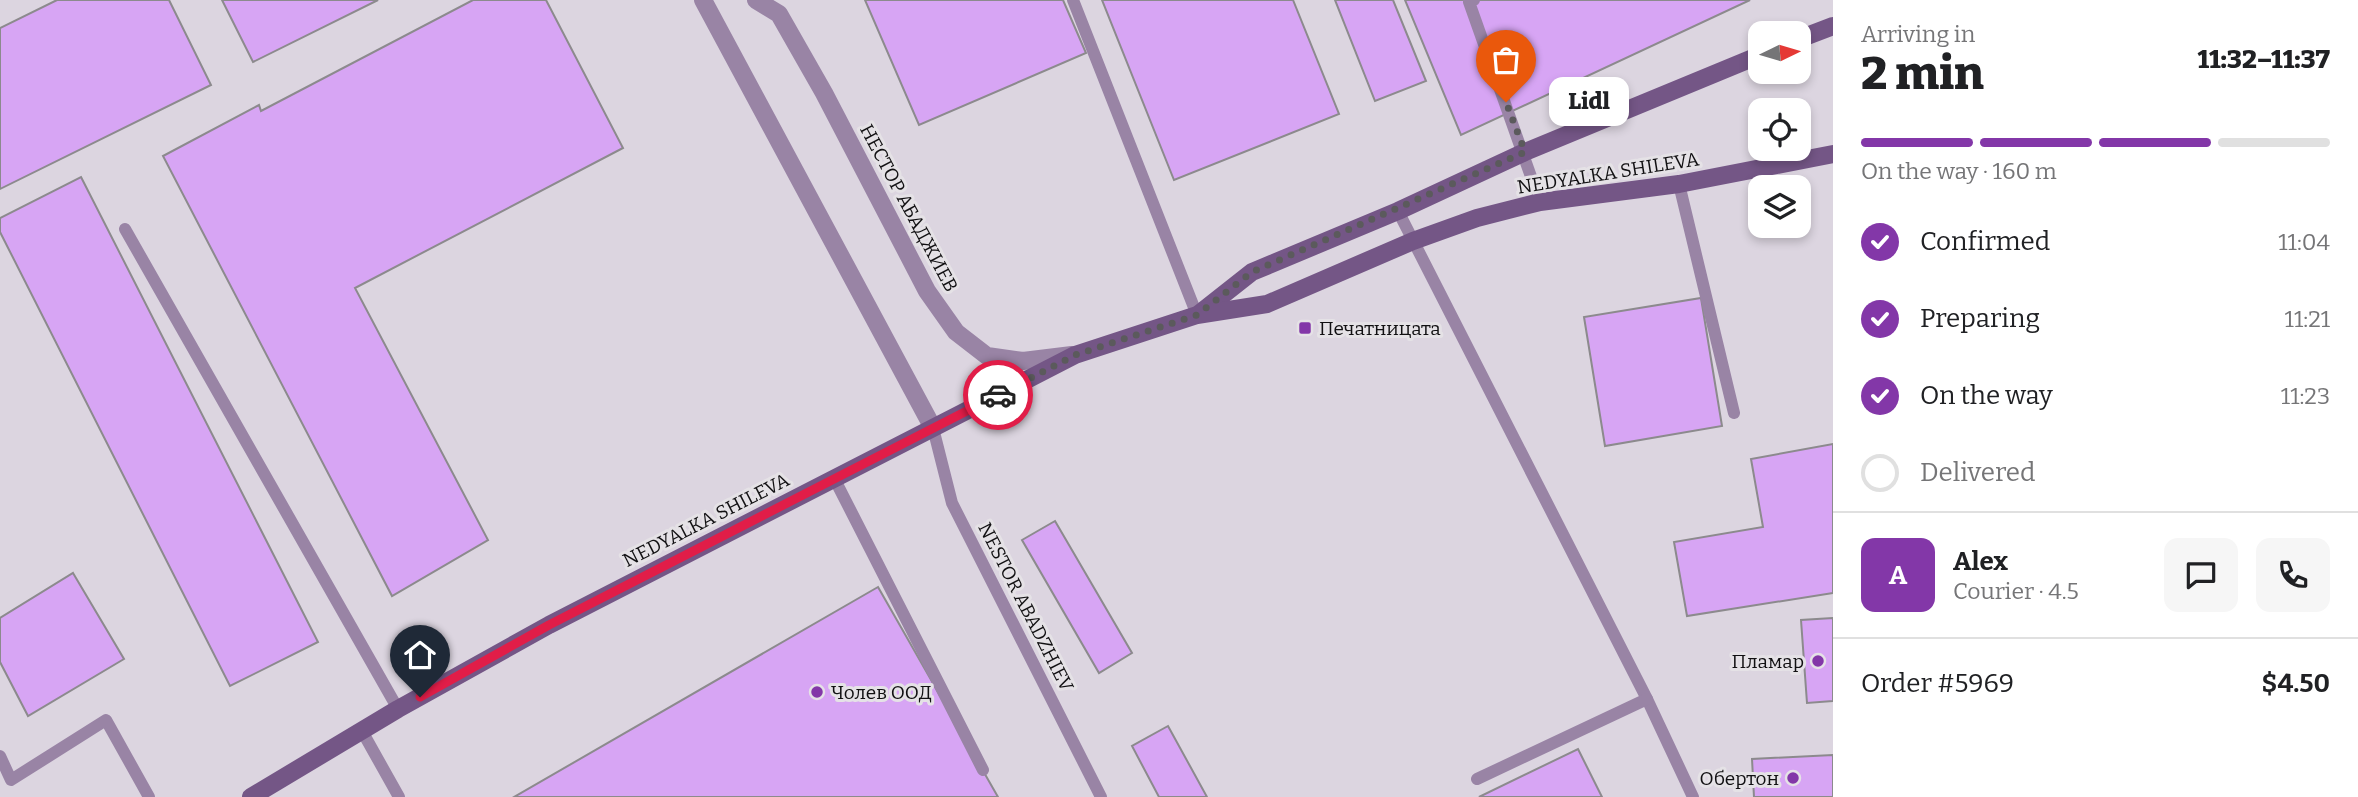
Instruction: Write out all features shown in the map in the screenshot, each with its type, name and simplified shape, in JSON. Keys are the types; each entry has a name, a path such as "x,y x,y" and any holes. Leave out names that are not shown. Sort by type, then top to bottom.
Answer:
{"street":[{"path":"703,0 933,428"},
{"name":"НЕСТОР АБАДЖИЕВ","path":"756,0 779,15 824,93 927,291 956,332 987,356 1023,361 1075,355"},
{"path":"1811,34 1833,26"},
{"name":"NEDYALKA SHILEVA","path":"1197,315 1252,272 1398,211 1525,152 1748,60"},
{"name":"NEDYALKA SHILEVA","path":"251,797 398,709 549,625 1075,355 1197,315 1267,304 1413,241 1477,218 1540,201 1679,184 1833,154"}],"lane":[{"path":"1073,0 1197,315"},
{"path":"1471,1 1540,201"},
{"path":"1679,184 1734,413"},
{"path":"1398,211 1647,699 1693,797"},
{"path":"125,229 398,709"},
{"name":"NESTOR ABADZHIEV","path":"933,428 952,503 1101,797"},
{"path":"834,478 983,770"},
{"path":"1478,779 1647,699"},
{"path":"0,756 11,780 106,720 149,797"},
{"path":"362,730 399,797"}],"shaded area":[{"path":"0,0 1833,0 1833,797 0,797"}],"building":[{"path":"57,0 169,0 211,85 0,189 0,28"},
{"path":"222,0 378,0 253,62"},
{"path":"473,0 546,0 623,148 355,288 488,540 392,596 163,156 259,105 261,111"},
{"path":"865,0 1063,0 1086,53 919,125"},
{"path":"1102,0 1293,0 1339,114 1174,180"},
{"path":"1335,0 1393,0 1426,81 1375,101"},
{"path":"1405,0 1750,0 1461,135"},
{"path":"81,177 318,642 230,686 0,232 0,218"},
{"path":"1701,298 1722,426 1605,446 1584,317"},
{"path":"1833,444 1833,593 1687,616 1674,542 1763,527 1751,459"},
{"path":"1055,521 1132,653 1099,673 1022,540"},
{"path":"73,573 124,659 28,716 0,662 0,618"},
{"name":"Чолев ООД","path":"878,587 998,797 514,797"},
{"name":"Пламар","path":"1833,618 1833,701 1807,703 1801,620"},
{"path":"1168,726 1207,797 1159,797 1132,746"},
{"path":"1578,749 1602,797 1479,797"},
{"name":"Обертон","path":"1833,755 1833,797 1754,797 1752,759"}],"way so far":[{"path":"998,395 1075,355 1197,315 1252,272 1398,211 1525,152 1506,102"}],"place":[{"name":"Lidl","path":"1506,102"},
{"name":"Печатницата","path":"1305,328"},
{"name":"Пламар","path":"1818,661"},
{"name":"Чолев ООД","path":"817,692"},
{"name":"Обертон","path":"1793,778"}],"route":[{"path":"420,697 549,625 998,395"}]}
